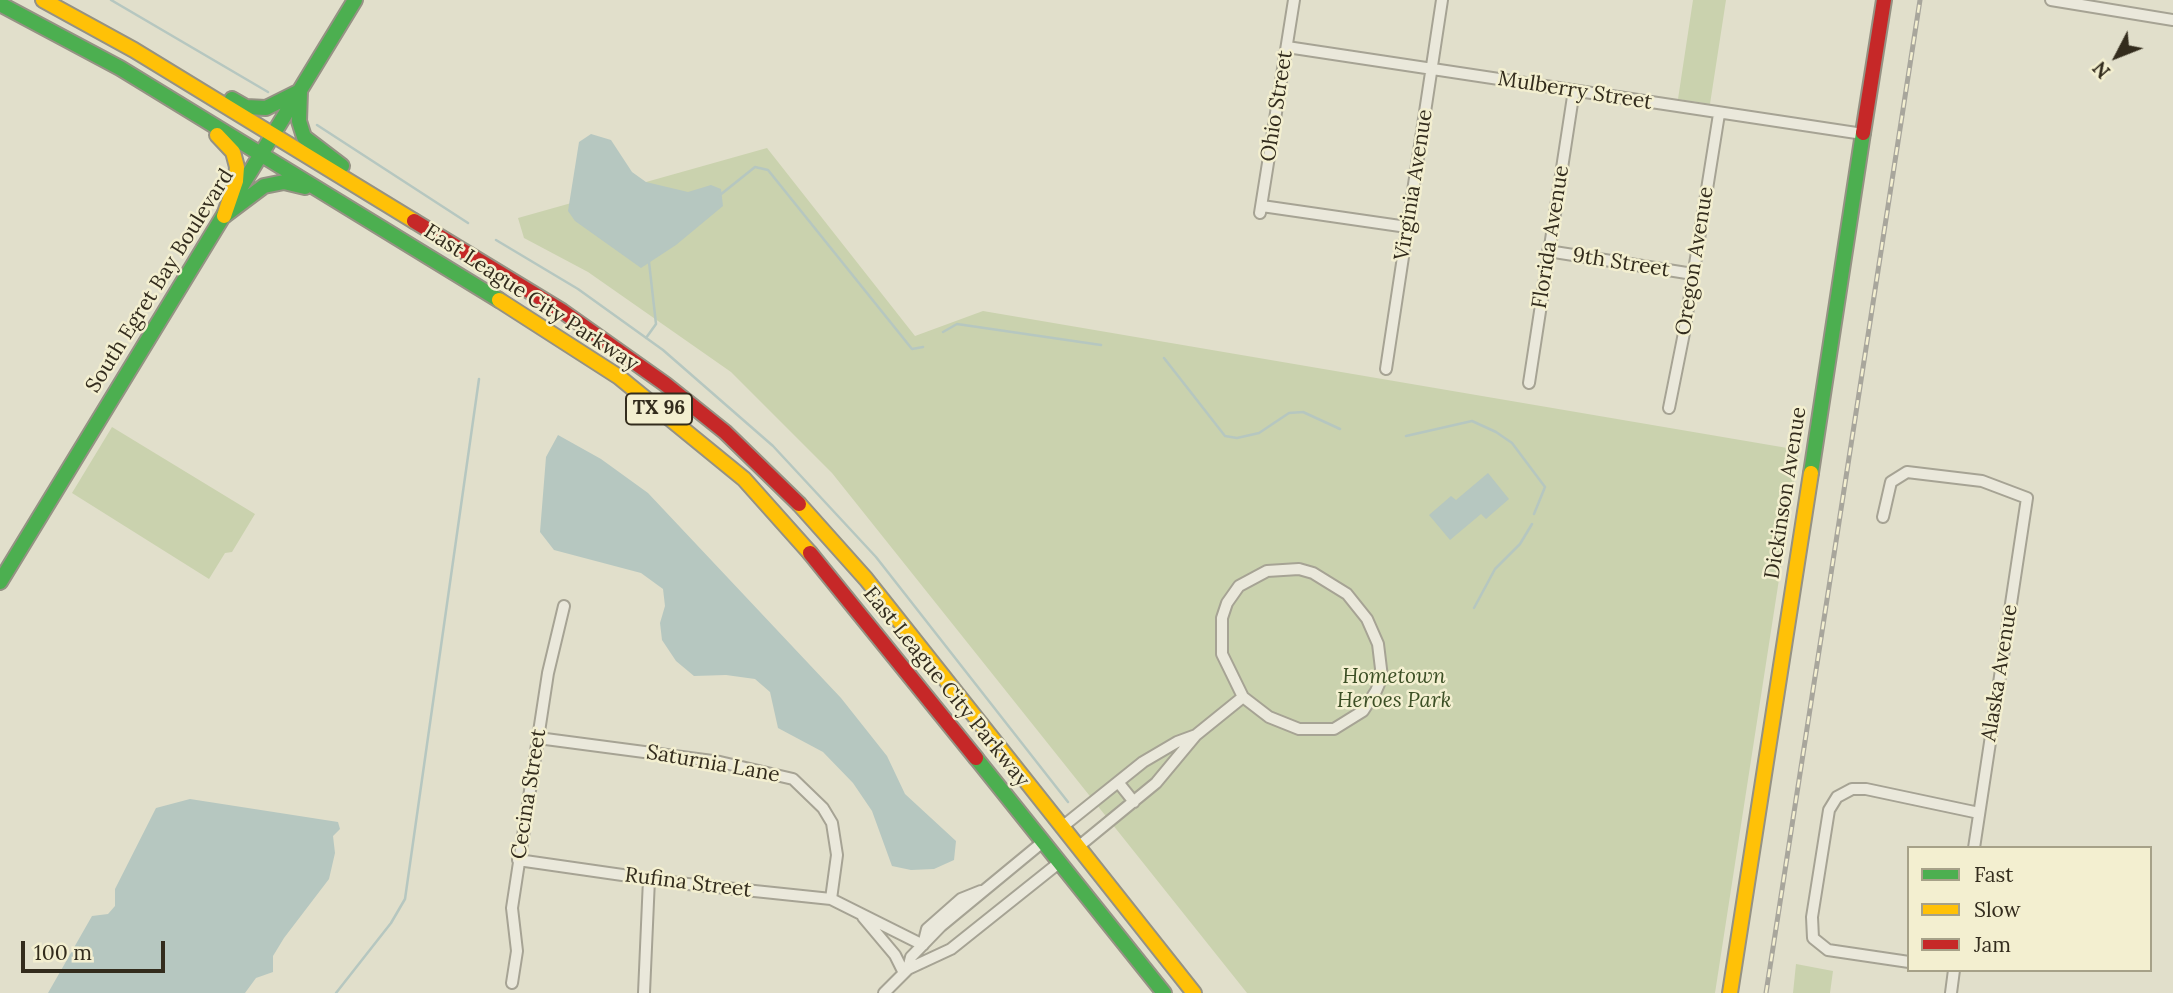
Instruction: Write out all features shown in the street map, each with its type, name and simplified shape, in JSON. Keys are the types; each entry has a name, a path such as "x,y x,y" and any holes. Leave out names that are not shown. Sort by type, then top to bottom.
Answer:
{"main road":[{"name":"East League City Parkway","path":"43,0 134,50 614,346 733,440 813,518 853,563 1194,993"},
{"name":"South Egret Bay Boulevard","path":"0,582 355,0"},
{"name":"Dickinson Avenue","path":"1730,993 1884,0"},
{"name":"East League City Parkway","path":"0,4 52,29 576,347 618,377 744,479 813,556 1164,993"},
{"path":"134,50 159,56 246,107 272,107 300,91"},
{"path":"300,91 299,121 304,137 377,198"},
{"path":"188,110 228,145 235,157 236,181 224,216"},
{"path":"224,216 256,192 275,183 321,191"},
{"path":"1044,841 1062,827"},
{"path":"1060,862 1078,846"}],"street":[{"name":"Ohio Street","path":"1294,0 1261,209 1407,227"},
{"name":"Virginia Avenue","path":"1386,369 1442,0"},
{"path":"2051,0 2173,20"},
{"name":"Mulberry Street","path":"1287,47 1863,134"},
{"name":"Florida Avenue","path":"1529,383 1574,90"},
{"name":"Oregon Avenue","path":"1669,408 1719,114"},
{"name":"9th Street","path":"1548,251 1693,274"},
{"name":"Alaska Avenue","path":"1883,517 1891,482 1907,472 1982,481 2027,498 1973,846"},
{"path":"1299,569 1338,588 1361,610 1378,644 1382,677 1370,702 1355,718 1334,729 1299,729 1269,718 1243,697 1225,664 1220,636 1225,610 1239,586 1267,571 1299,569"},
{"name":"Cecina Street","path":"512,983 517,951 512,908 548,673 564,606"},
{"path":"1078,846 1134,802 1168,771 1196,736 1243,697"},
{"path":"1062,827 1155,754 1196,736"},
{"name":"Saturnia Lane","path":"538,738 720,762 793,779 823,808 832,823 837,855 831,899"},
{"path":"1118,782 1134,802"},
{"path":"1907,962 1828,950 1813,939 1812,916 1829,810 1838,797 1852,789 1866,789 1979,813"},
{"path":"906,971 911,957 923,945 981,891 1044,841"},
{"name":"Rufina Street","path":"519,860 649,879 831,899 857,909 923,945"},
{"path":"884,993 906,971 951,949 1060,862"},
{"path":"644,993 649,879"},
{"name":"Rufina Street","path":"857,909 906,971"},
{"path":"1951,993 1954,972"}],"green space":[{"path":"1693,0 1726,0 1710,104 1678,99"},
{"name":"Hometown Heroes Park","path":"767,148 915,336 983,311 1799,450 1715,993 1247,993 832,473 731,372 588,272 524,238 518,218"},
{"path":"112,427 255,514 232,552 225,553 209,579 72,493"},
{"path":"1796,964 1833,971 1830,993 1793,993"}],"shaded area":[{"path":"591,134 611,140 632,172 646,182 688,192 711,185 721,189 723,206 676,245 641,268 575,221 568,211 579,142"},
{"path":"558,435 601,459 648,493 841,698 887,756 905,794 956,841 954,860 934,869 911,870 892,866 872,811 853,783 823,752 778,728 770,692 755,679 726,675 694,676 676,661 662,640 660,623 665,606 663,589 641,573 554,550 540,532 546,457"},
{"path":"1488,473 1509,499 1486,519 1481,514 1450,540 1429,515 1451,496 1456,500"},
{"path":"190,799 338,822 340,829 333,836 335,853 329,879 273,956 273,972 256,978 245,993 48,993 92,916 108,914 115,906 115,889 156,808"}],"waterway":[{"path":"111,0 268,92"},
{"path":"317,125 468,223"},
{"path":"720,195 755,167 768,170 912,349 923,347"},
{"path":"496,240 578,289 663,350 773,446 876,557 1068,802"},
{"path":"646,338 656,324 649,262"},
{"path":"943,332 957,324 1101,345"},
{"path":"1164,358 1225,436 1237,438 1259,433 1289,413 1303,412 1340,429"},
{"path":"336,993 391,923 405,899 479,379"},
{"path":"1406,436 1472,421 1496,432 1512,443 1545,487 1534,514"},
{"path":"1474,608 1495,569 1520,544 1532,524"}],"railway":[{"path":"1766,993 1920,0"}],"traffic: fast":[{"path":"0,582 355,0"},
{"path":"0,4 120,68 499,300"},
{"path":"300,91 299,121 304,137 342,166"},
{"path":"232,99 246,107 266,108 300,91"},
{"path":"1811,473 1863,133"},
{"path":"224,216 264,186 284,182 305,187"},
{"path":"976,758 1164,993"}],"traffic: slow":[{"path":"43,0 134,50 414,221"},
{"path":"217,135 233,152 237,167 236,181 224,216"},
{"path":"499,300 619,377 744,479 810,553"},
{"path":"1730,993 1811,473"},
{"path":"799,504 866,579 1194,993"}],"traffic: jam":[{"path":"1863,133 1884,0"},
{"path":"414,221 562,311 665,384 725,432 799,504"},
{"path":"810,553 976,758"}]}
